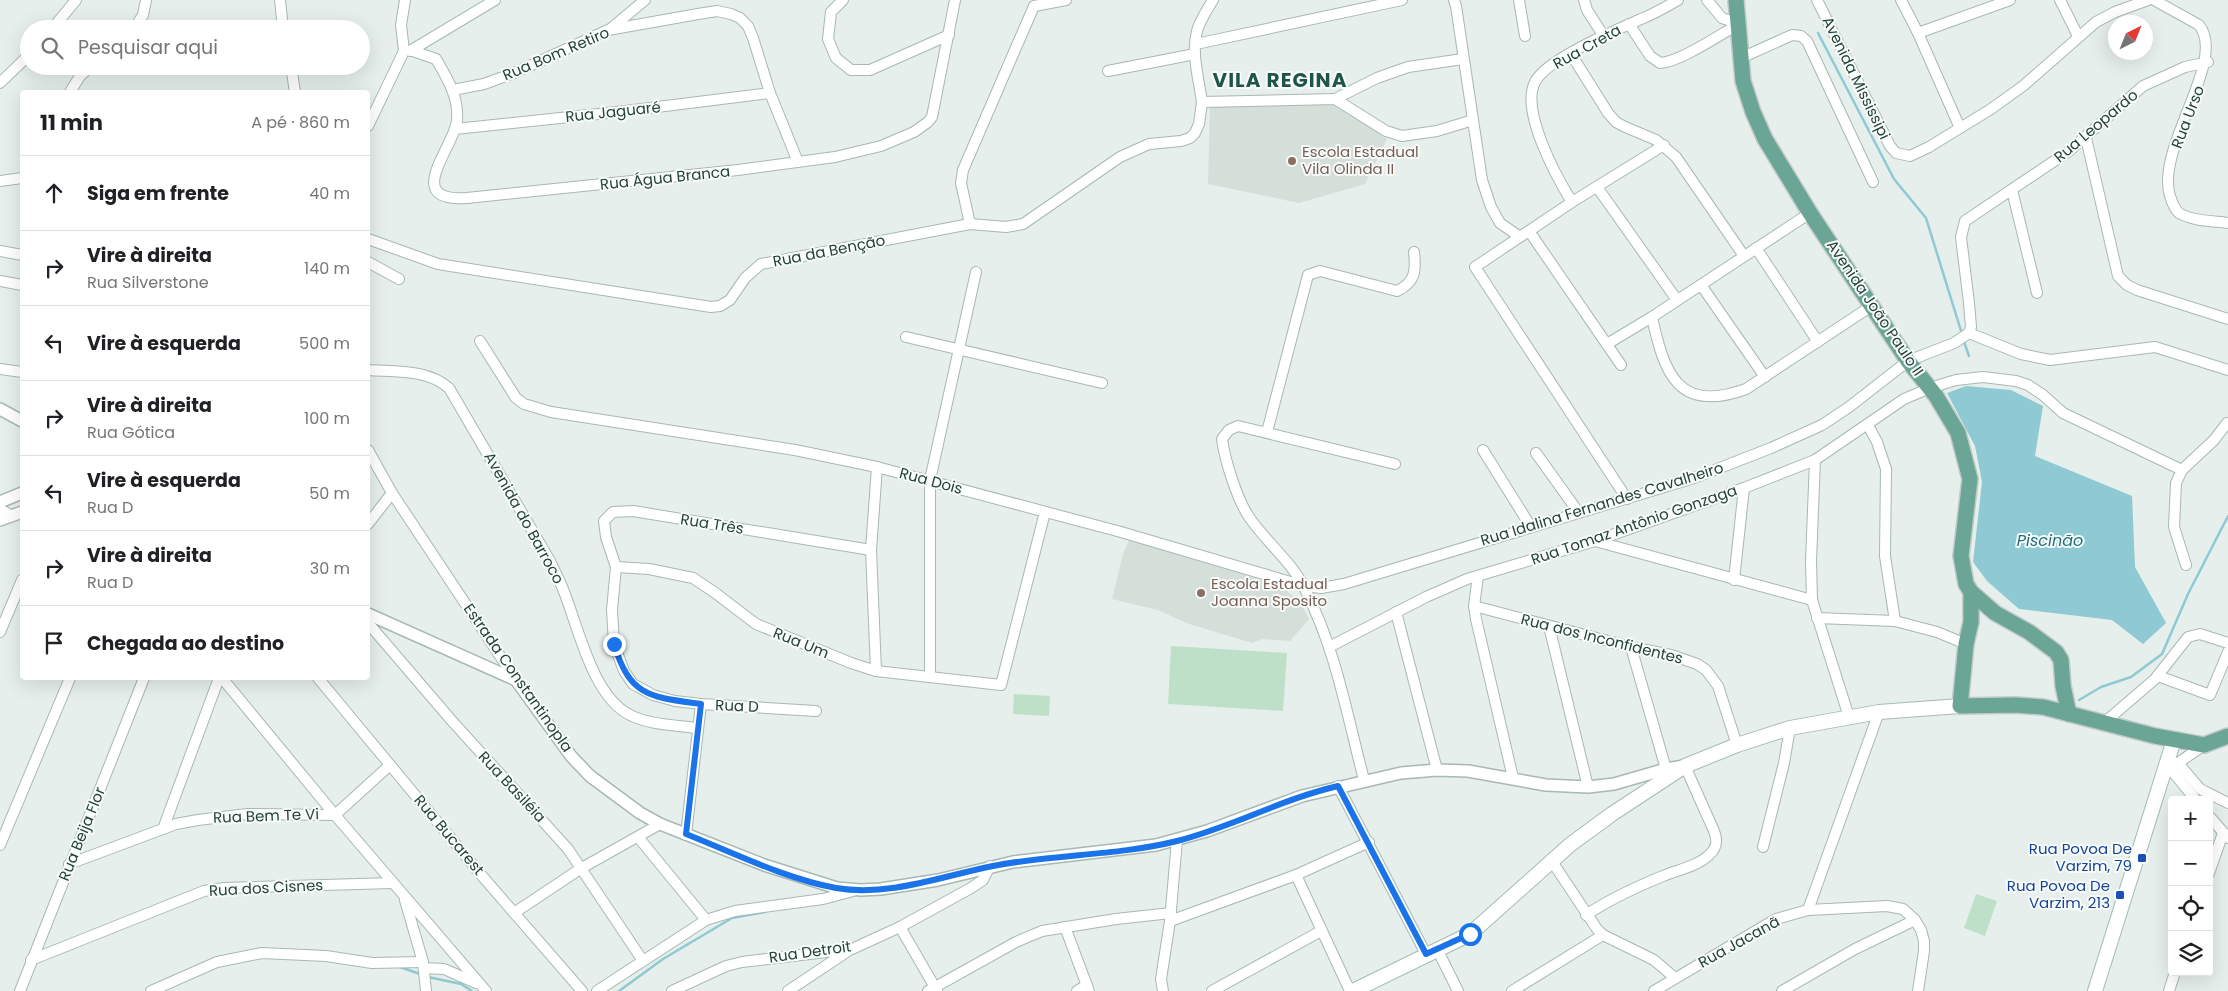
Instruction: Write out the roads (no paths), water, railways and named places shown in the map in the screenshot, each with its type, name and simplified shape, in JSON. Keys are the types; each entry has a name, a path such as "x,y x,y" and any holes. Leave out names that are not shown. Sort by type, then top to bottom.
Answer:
{"main road":[{"name":"Avenida João Paulo II","path":"1736,0 1743,81 1753,112 1786,176 1911,364 1943,405 1958,433 1970,479 1962,556 1964,576 1971,592"},
{"path":"1971,592 1995,613 2030,632 2056,652 2061,660 2063,686 2069,714"},
{"path":"1960,706 1966,644 1972,617 1971,592"},
{"path":"1972,617 1982,613 1995,613"},
{"path":"2043,707 2063,686"},
{"path":"1352,991 1456,941 1477,928 1552,860 1612,814 1685,766 1737,745 1790,728 1879,712 1995,704 2043,707 2174,740 2204,745 2228,736"},
{"path":"2095,991 2172,764 2174,740"}],"street":[{"path":"59,20 76,0"},
{"path":"140,20 143,16 146,0"},
{"path":"280,0 282,20"},
{"path":"405,0 401,25 408,51"},
{"path":"370,122 408,51 495,0"},
{"path":"608,30 645,0"},
{"path":"843,0 831,12 828,39 836,58 851,70 870,70 949,35"},
{"name":"Rua Água Branca","path":"408,51 436,59 453,90 457,115 455,129 437,166 435,178 438,191 448,198 738,170 858,153 881,146 914,132 932,117 955,0"},
{"path":"970,224 961,183 963,170 1034,6 1066,0"},
{"path":"1195,49 1196,32 1213,0"},
{"path":"1108,71 1402,0"},
{"path":"1454,0 1482,180 1491,207 1500,223 1525,234 1621,365"},
{"path":"1519,0 1525,36"},
{"path":"1584,0 1587,10 1603,35"},
{"name":"Rua Creta","path":"1572,202 1545,153 1536,121 1532,92 1534,84 1541,74 1603,35 1678,0"},
{"path":"1707,0 1722,18 1739,24"},
{"name":"Avenida Mississipi","path":"1817,0 1890,146 1896,153 1910,156 1960,128 2023,86 2078,36 2108,15 2148,0"},
{"path":"1901,0 1918,33 1960,128"},
{"path":"1918,33 2010,0"},
{"path":"2060,0 2078,36"},
{"name":"Rua Urso","path":"2154,0 2204,30 2210,42 2208,62 2198,94 2168,168 2169,191 2175,208 2181,214 2228,223"},
{"name":"Rua Bom Retiro","path":"453,90 484,84 514,73 608,30 717,11 740,18 748,26 770,93 798,162"},
{"path":"1629,24 1650,56 1660,63 1670,61 1739,24"},
{"path":"1741,58 1792,35 1801,36 1807,42 1873,182"},
{"name":"Rua da Benção","path":"370,240 438,264 711,307 720,306 730,300 745,278 761,264 970,224 1006,227 1023,224 1128,152 1149,144 1190,138 1199,124 1202,102 1195,49"},
{"path":"1571,54 1608,113 1616,122 1664,145 1684,167 1744,256"},
{"path":"1202,102 1336,99 1377,78 1408,67 1463,59"},
{"name":"Rua Leopardo","path":"1968,333 1971,327 1961,238 1965,221 2086,138 2129,98 2153,80 2185,66 2208,62"},
{"path":"0,83 20,64"},
{"path":"71,90 81,75"},
{"path":"292,75 295,90"},
{"name":"Rua Jaguaré","path":"455,129 770,93"},
{"path":"1336,99 1386,131 1402,136 1437,131 1473,120"},
{"path":"2086,138 2118,276 2137,290 2228,319"},
{"path":"1627,499 1475,267 1572,202 1664,145"},
{"path":"0,181 20,178"},
{"path":"1597,187 1677,300"},
{"path":"2012,190 2037,293"},
{"path":"1607,344 1652,317 1810,213"},
{"path":"1756,248 1818,342"},
{"path":"0,251 20,255"},
{"path":"1267,432 1308,275 1320,271 1397,291 1406,286 1414,276 1416,271 1414,252"},
{"path":"370,263 399,279"},
{"path":"930,677 930,480 976,272"},
{"path":"0,281 20,285"},
{"path":"1701,285 1765,377"},
{"path":"1652,317 1664,364 1674,381 1685,389 1710,397 1746,390 1873,305"},
{"path":"1968,333 2021,354 2050,360 2155,347 2228,370"},
{"name":"Rua Idalina Fernandes Cavalheiro","path":"1304,586 1321,588 1344,584 1694,478 1815,428 1911,364 1954,343 1968,333"},
{"path":"906,338 1102,383"},
{"name":"Rua Dois","path":"480,341 516,398 524,404 551,412 795,450 877,467 1121,532 1304,586"},
{"path":"0,369 20,372"},
{"name":"Avenida do Barroco","path":"370,370 428,375 439,379 449,388 550,561 563,589 588,657 606,693 621,709 636,718 697,728"},
{"name":"Rua Tomaz Antônio Gonzaga","path":"1330,646 1426,597 1478,576 1596,541 1744,488 1815,460 1928,384 1983,378 2016,381 2036,390 2063,413 2182,470"},
{"path":"0,409 20,420"},
{"path":"2186,565 2174,527 2176,483 2182,470 2214,440 2227,423"},
{"path":"1868,425 1886,469 1885,556 1895,621"},
{"path":"1364,780 1330,646 1304,586 1248,516 1224,452 1222,439 1229,430 1238,426 1395,464"},
{"path":"1483,450 1531,527"},
{"path":"1536,453 1579,513"},
{"name":"Estrada Constantinopla","path":"370,454 392,493 516,680 560,742 590,776 612,794 660,824 799,877 837,888 881,890 930,881 990,866 1156,845 1178,840 1302,796 1338,786 1401,773 1468,770 1546,785 1588,787 1637,778 1666,769 1685,766"},
{"path":"1815,460 1811,560 1812,600 1849,717"},
{"path":"876,671 871,550 877,467"},
{"path":"1734,580 1744,488"},
{"path":"370,521 392,493"},
{"path":"0,502 20,494"},
{"path":"0,509 18,514"},
{"name":"Rua Três","path":"616,567 606,537 604,521 612,512 621,511 871,550"},
{"name":"Rua Um","path":"616,567 650,569 693,578 756,624 851,663 876,671 1001,685 1045,512"},
{"path":"0,520 18,514"},
{"path":"1596,541 1812,600"},
{"name":"Rua D","path":"616,567 612,610 614,644 621,666 633,684 653,695 701,704 816,711"},
{"path":"1478,576 1474,606 1479,641 1514,778"},
{"path":"0,632 3,618 20,584"},
{"name":"Rua dos Inconfidentes","path":"1474,606 1631,647 1671,655 1697,664 1706,670 1718,686 1737,745"},
{"path":"1396,612 1437,770"},
{"path":"370,615 516,680"},
{"path":"1817,618 1895,621 1937,632 1966,644"},
{"name":"Rua Basiléia","path":"370,625 458,728 560,839 643,961"},
{"path":"1549,626 1588,787"},
{"path":"2105,722 2158,676 2182,643 2193,634 2207,635 2228,643"},
{"path":"1631,647 1666,769"},
{"path":"2158,676 2210,695 2228,652"},
{"path":"0,846 69,680"},
{"name":"Rua Beija Flor","path":"20,991 143,680"},
{"path":"164,829 220,680"},
{"path":"223,680 484,989"},
{"name":"Rua Bucarest","path":"320,680 514,913 582,991"},
{"path":"686,834 701,704"},
{"path":"1808,910 1879,712"},
{"path":"1763,847 1784,763 1790,728"},
{"path":"2172,764 2204,745"},
{"path":"2172,764 2193,796"},
{"path":"2172,764 2200,789 2228,803"},
{"name":"Rua Bem Te Vi","path":"70,864 164,829 198,820 222,816 262,814 335,814 390,765"},
{"path":"1586,915 1610,900 1643,884 1700,862 1714,850 1717,838 1685,766"},
{"path":"1338,786 1432,952 1458,991"},
{"path":"2213,820 2226,835 2213,865"},
{"path":"514,913 580,869 660,824"},
{"path":"638,837 706,920"},
{"path":"1163,991 1161,979 1178,840"},
{"path":"900,927 933,990 1022,938 1042,931 1170,917 1296,875 1369,842"},
{"path":"1552,860 1586,915 1604,935 1654,960 1675,978"},
{"name":"Rua Detroit","path":"672,991 726,966 742,962 852,949 900,927 979,883 986,876 990,866"},
{"path":"1296,875 1321,931 1352,991"},
{"name":"Rua dos Cisnes","path":"32,960 204,891 224,888 393,883"},
{"path":"597,991 706,920 735,911 798,903 861,890"},
{"path":"403,894 423,966 426,988"},
{"name":"Rua Jacanã","path":"1654,991 1758,929 1776,920 1808,910 1896,907 1903,909 1915,920"},
{"path":"1782,991 1855,950 1915,920 1924,941 1918,991"},
{"path":"1065,927 1088,988 1077,991"},
{"path":"1212,991 1321,931"},
{"path":"1512,991 1604,935"},
{"path":"788,991 852,949"},
{"path":"151,991 217,962 262,953 326,956 372,963 444,969 484,989"},
{"path":"2169,991 2174,976"}],"water":[{"name":"Piscinão","path":"1966,386 2011,390 2043,406 2035,456 2132,496 2135,567 2166,623 2143,644 2112,620 2019,609 1987,581 1973,562 1982,482 1975,446 1947,393"}],"waterway":[{"path":"1818,33 1894,179 1926,218 1962,334"},
{"path":"1963,339 1969,356"},
{"path":"2079,700 2101,687 2131,677 2162,654 2188,594 2228,516"},
{"path":"619,991 663,959 732,918 765,912"},
{"path":"400,967 420,974"},
{"path":"428,977 461,984 472,991"}],"place":[{"name":"Escola Estadual Vila Olinda II","path":"1292,161"},
{"name":"Escola Estadual Joanna Sposito","path":"1201,593"},
{"name":"Rua Povoa De Varzim, 79","path":"2142,858"},
{"name":"Rua Povoa De Varzim, 213","path":"2120,895"}],"district":[{"name":"VILA REGINA","path":"1280,80"}]}
